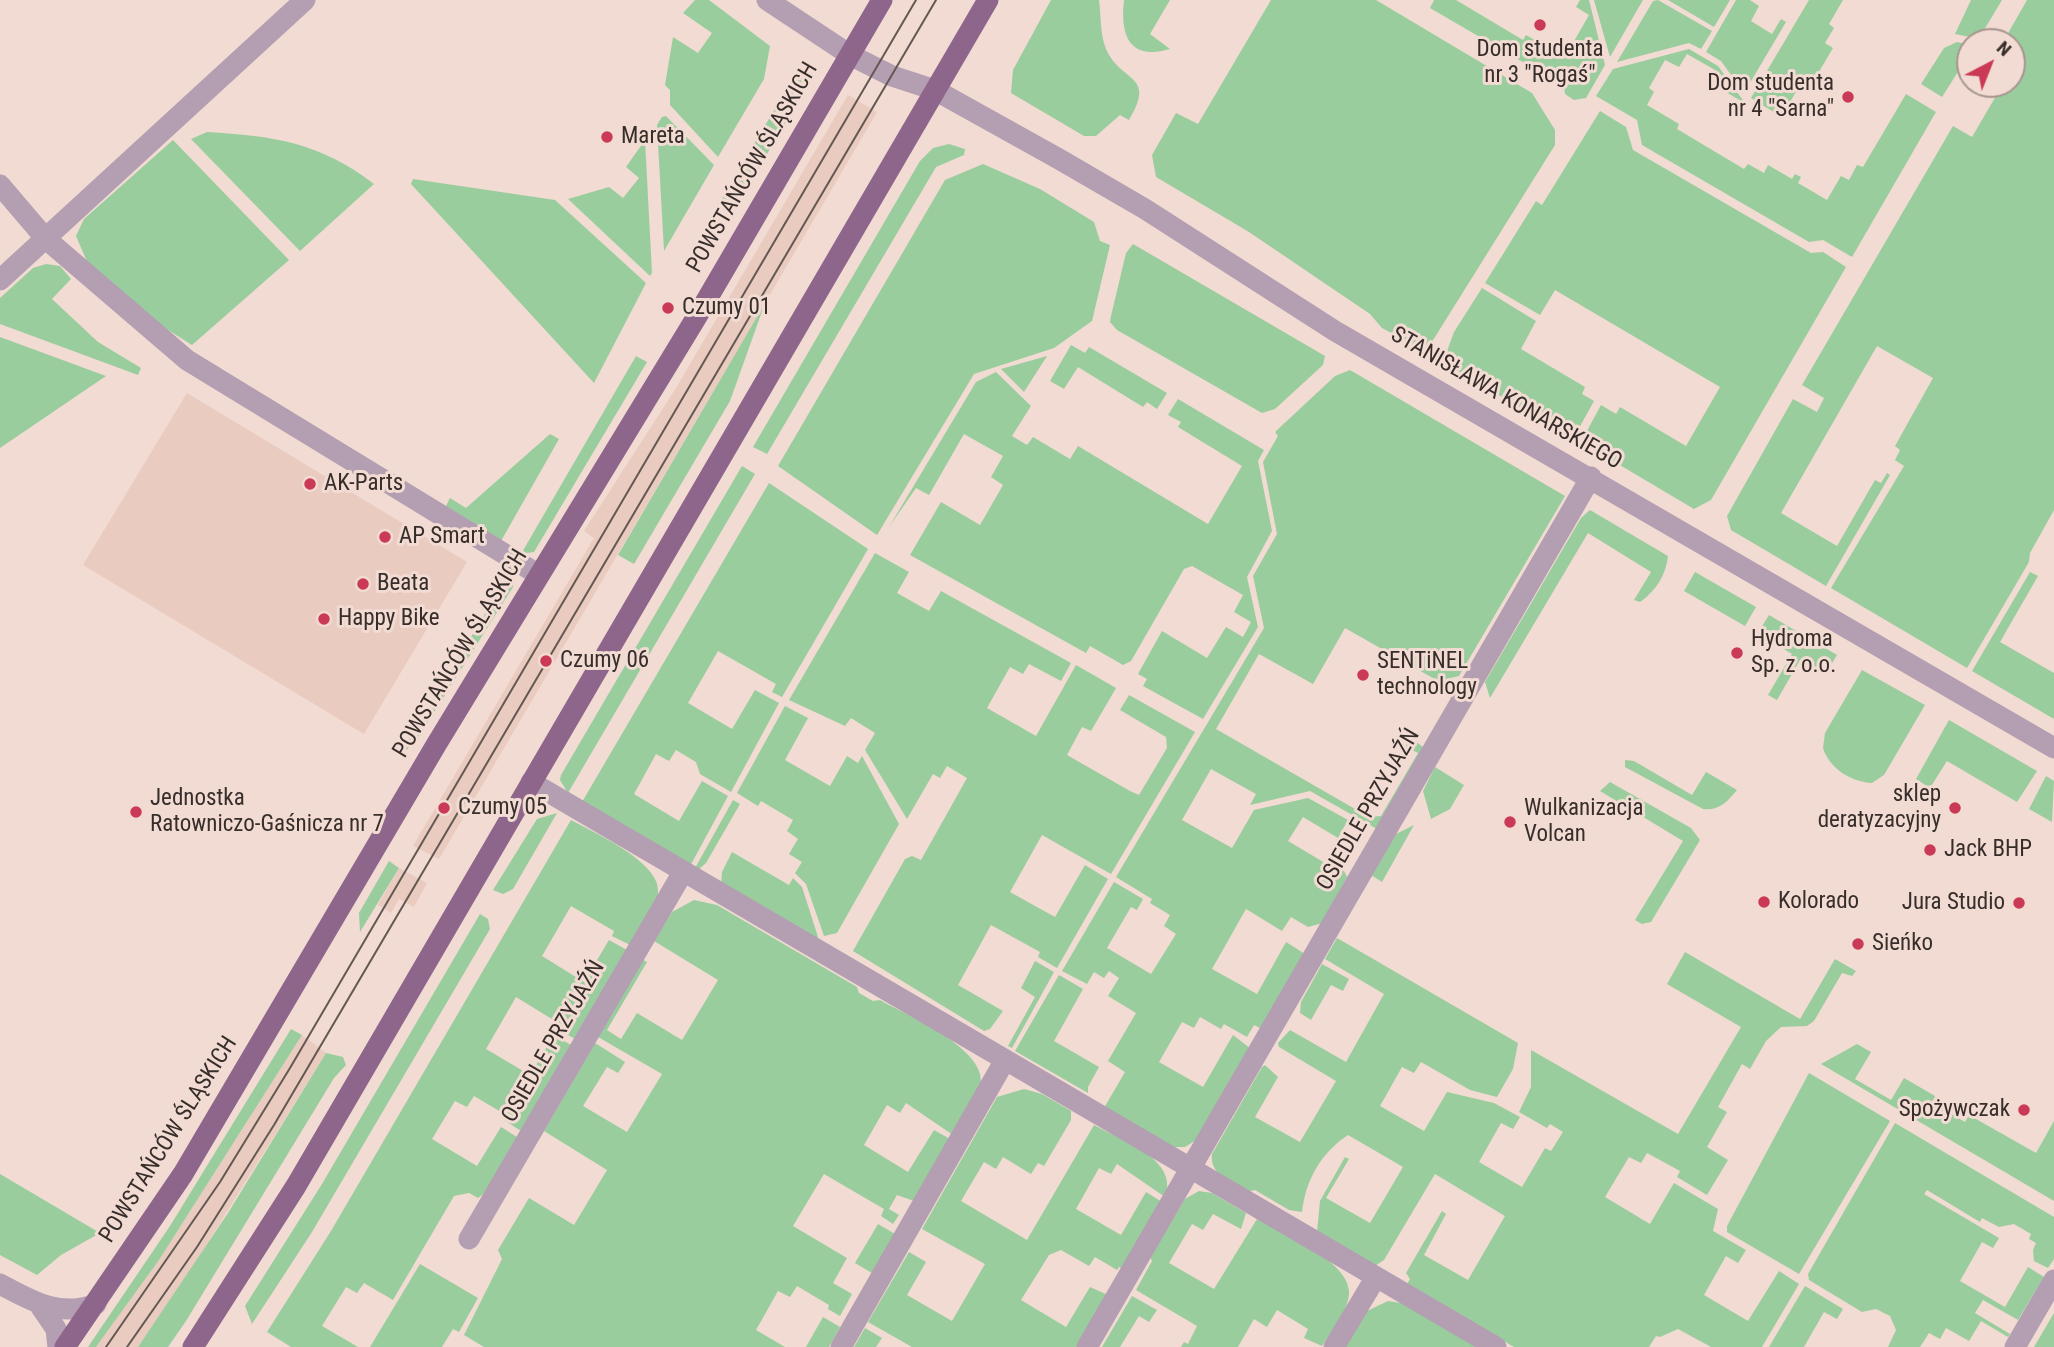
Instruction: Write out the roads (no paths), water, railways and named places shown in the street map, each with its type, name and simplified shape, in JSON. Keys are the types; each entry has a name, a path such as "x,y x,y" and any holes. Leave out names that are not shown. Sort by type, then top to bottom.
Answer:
{"main road":[{"name":"POWSTAŃCÓW ŚLĄSKICH","path":"65,1347 183,1174 682,342 882,0"},
{"path":"193,1347 296,1186 988,0"}],"street":[{"path":"0,280 305,0"},
{"path":"767,0 850,55"},
{"name":"POWSTAŃCÓW ŚLĄSKICH","path":"850,55 892,76 935,90"},
{"name":"STANISŁAWA KONARSKIEGO","path":"935,90 1145,209 1335,331 1591,477 2054,748"},
{"path":"0,185 46,239 187,360 540,575"},
{"name":"OSIEDLE PRZYJAŹŃ","path":"1087,1347 1591,477"},
{"path":"531,782 1496,1347"},
{"name":"OSIEDLE PRZYJAŹŃ","path":"469,1239 683,872"},
{"path":"841,1347 1005,1060"},
{"path":"1334,1347 1376,1277"},
{"path":"2015,1347 2054,1280"},
{"path":"0,1284 41,1307 71,1310 96,1304"},
{"path":"41,1307 56,1329 58,1347"}],"tram line":[{"path":"106,1347 220,1182 290,1068 916,0"},
{"path":"127,1347 197,1247 274,1125 936,0"}],"place":[{"name":"Dom studenta nr 3 \"Rogaś\"","path":"1540,25"},
{"name":"Dom studenta nr 4 \"Sarna\"","path":"1848,97"},
{"name":"Mareta","path":"607,137"},
{"name":"Czumy 01","path":"668,308"},
{"name":"AK-Parts","path":"310,484"},
{"name":"AP Smart","path":"385,537"},
{"name":"Beata","path":"363,584"},
{"name":"Happy Bike","path":"324,619"},
{"name":"Hydroma Sp. z o.o.","path":"1737,653"},
{"name":"Czumy 06","path":"546,661"},
{"name":"SENTiNEL technology","path":"1363,675"},
{"name":"Czumy 05","path":"444,808"},
{"name":"sklep deratyzacyjny","path":"1955,808"},
{"name":"Jednostka Ratowniczo-Gaśnicza nr 7","path":"136,812"},
{"name":"Wulkanizacja Volcan","path":"1510,822"},
{"name":"Jack BHP","path":"1930,850"},
{"name":"Kolorado","path":"1764,902"},
{"name":"Jura Studio","path":"2019,903"},
{"name":"Sieńko","path":"1858,944"},
{"name":"Spożywczak","path":"2024,1110"}]}
